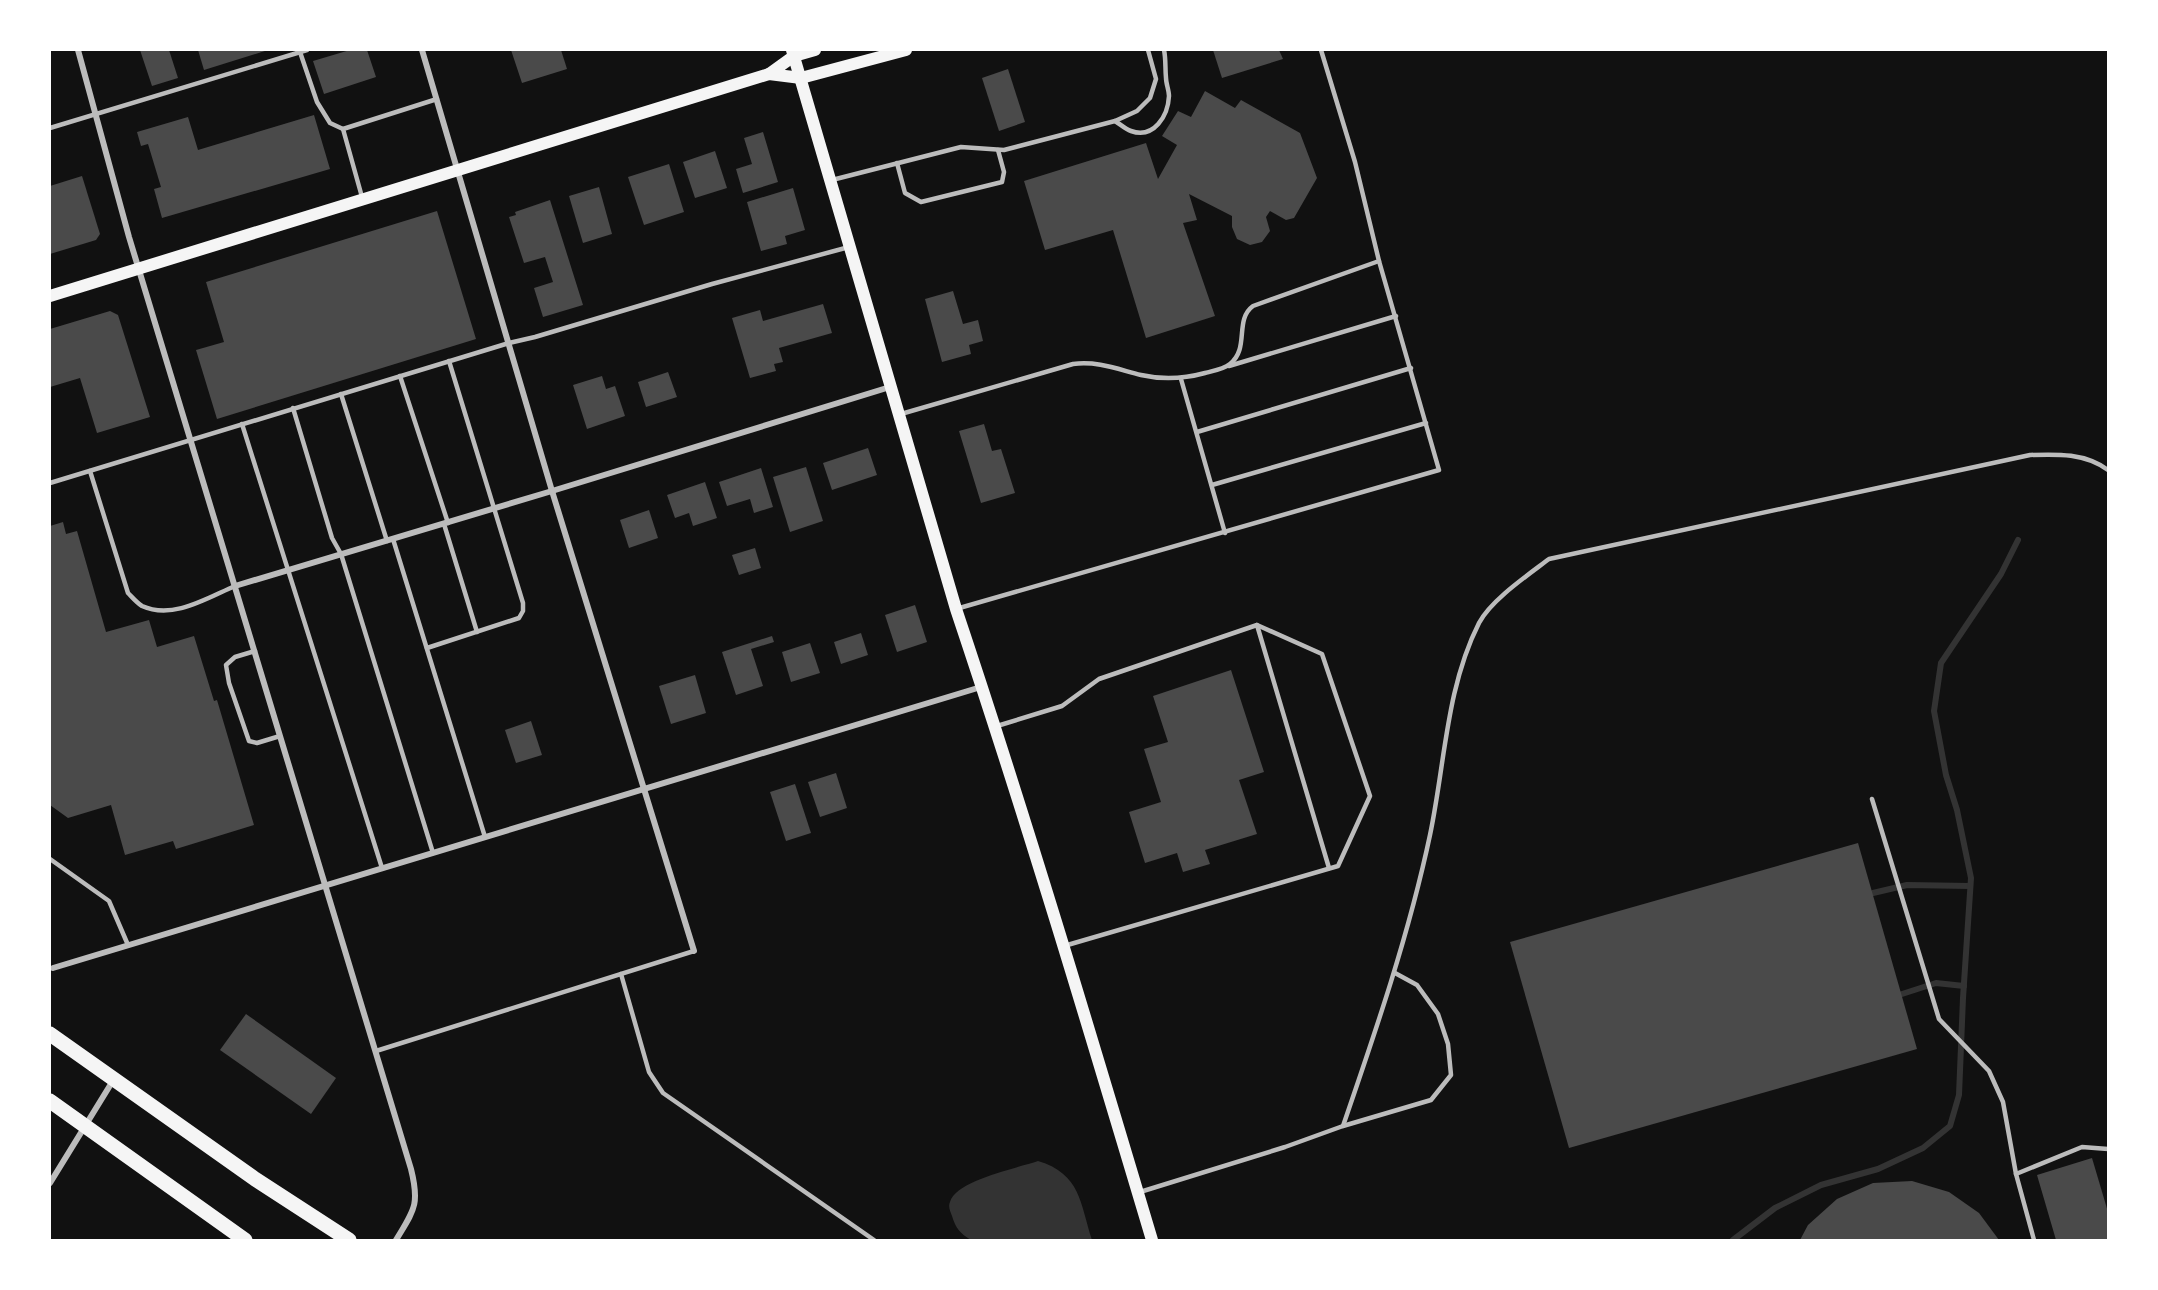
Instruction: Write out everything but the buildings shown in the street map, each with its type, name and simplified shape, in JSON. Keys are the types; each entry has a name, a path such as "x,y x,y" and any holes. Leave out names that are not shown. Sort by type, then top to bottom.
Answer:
{"main road":[{"path":"50,296 769,74 793,53 815,50"},
{"path":"769,74 801,78 906,50"},
{"path":"793,53 956,609 1063,947 1152,1240"},
{"path":"50,1034 255,1179 349,1240"},
{"path":"50,1101 84,1128 245,1240"}],"street":[{"path":"78,50 139,269 326,884 416,1190 416,1205 396,1240"},
{"path":"422,50 552,491 694,951"},
{"path":"235,586 494,509 891,386"},
{"path":"52,968 982,687"},
{"path":"50,1183 115,1078"}],"lane":[{"path":"50,128 307,50"},
{"path":"831,180 962,147 1004,150 1115,121 1137,111 1150,98 1156,79 1148,50"},
{"path":"1115,121 1129,131 1141,133 1152,130 1160,122 1167,110 1169,94 1164,50"},
{"path":"956,609 1438,470 1379,261 1355,162 1321,50"},
{"path":"300,52 317,102 330,123 343,129 437,99"},
{"path":"1156,79 1166,79"},
{"path":"343,129 363,200"},
{"path":"897,163 905,193 921,202 1002,182 1004,172 998,150"},
{"path":"50,483 509,343 850,246"},
{"path":"1223,367 1231,364 1238,354 1243,340 1243,319 1253,306 1379,261"},
{"path":"899,414 1073,364 1104,364 1162,379 1181,379 1395,316"},
{"path":"427,648 519,618 523,611 523,603 449,361"},
{"path":"1197,432 1411,368"},
{"path":"400,376 477,632"},
{"path":"1181,379 1225,533"},
{"path":"341,394 427,648 485,837"},
{"path":"293,408 332,538 341,555 433,853"},
{"path":"1212,485 1426,423"},
{"path":"242,424 382,868"},
{"path":"1343,1126 1395,973 1430,835 1459,672 1480,621 1511,587 1549,559 2030,455 2062,454 2092,460 2106,466 2109,470"},
{"path":"90,471 128,593 140,605 159,611 179,609 235,586"},
{"path":"994,727 1062,706 1099,679 1257,625 1322,654 1370,796 1338,866 1063,947"},
{"path":"1257,625 1329,868"},
{"path":"255,651 230,660 226,665 229,683 249,741 257,743 280,736"},
{"path":"1872,800 1939,1019 1989,1071 2003,1102 2016,1174 2034,1240"},
{"path":"50,859 109,901 128,945"},
{"path":"376,1051 694,951"},
{"path":"1137,1192 1431,1100 1451,1075 1448,1044 1438,1014 1417,985 1395,973"},
{"path":"621,974 650,1072 663,1093 874,1240"},
{"path":"2016,1174 2082,1147 2109,1149"}],"shaded area":[{"path":"1038,1161 1063,1174 1071,1182 1081,1202 1092,1240 971,1240 959,1230 949,1207 955,1194 963,1187 1003,1171"}],"waterway":[{"path":"1733,1240 1775,1208 1821,1185 1878,1169 1923,1148 1950,1126 1959,1095 1971,878 1957,810 1946,775 1934,711 1941,663 2001,574 2018,540"},
{"path":"1873,893 1907,885 1970,886"},
{"path":"1902,994 1936,983 1964,986"}]}
